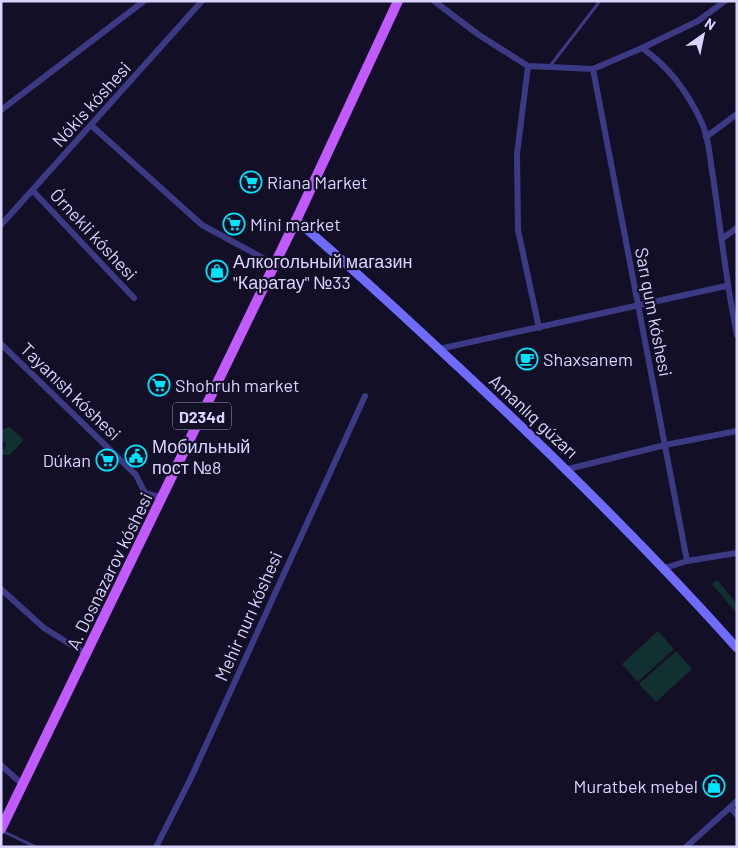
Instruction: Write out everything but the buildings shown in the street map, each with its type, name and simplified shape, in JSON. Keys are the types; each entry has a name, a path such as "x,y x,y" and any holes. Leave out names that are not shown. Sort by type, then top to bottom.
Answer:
{"main road":[{"name":"A. Dosnazarov kóshesi","path":"1,830 296,220 396,2"}],"street":[{"path":"1,110 144,1"},
{"name":"Nókis kóshesi","path":"1,225 92,126 202,1"},
{"path":"434,1 479,35 528,66 592,69 698,22 725,1"},
{"path":"642,48 660,61 680,86 702,123 723,238 726,286 737,335"},
{"path":"528,66 517,154 518,230 538,328"},
{"name":"Sarı qum kóshesi","path":"592,69 687,561"},
{"path":"706,137 737,114"},
{"path":"92,126 202,224 274,264"},
{"name":"Órnekli kóshesi","path":"33,190 134,298"},
{"name":"Amanlıq gúzarı","path":"296,220 376,289 568,469 666,568 737,648"},
{"path":"723,238 737,228"},
{"path":"439,349 637,304 726,286"},
{"name":"Tayanısh kóshesi","path":"1,344 136,475 145,493 163,498"},
{"name":"Mehir nurı kóshesi","path":"156,847 190,780 364,396"},
{"path":"568,469 665,445 737,431"},
{"path":"666,568 687,561 737,554"},
{"path":"1,589 44,628 86,654"},
{"path":"1,765 23,785"},
{"path":"686,847 737,801"},
{"path":"730,807 737,815"}],"lane":[{"path":"549,68 600,1"},
{"path":"1,830 36,847"}],"green space":[{"path":"10,427 24,440 10,455 1,455 1,450 5,448 6,443 1,440 1,430"},
{"path":"717,580 737,604 737,614 712,584"},
{"path":"658,631 674,649 638,682 622,664"},
{"path":"676,651 692,669 656,702 639,684"}],"place":[{"name":"Riana Market","path":"251,182"},
{"name":"Mini market","path":"234,224"},
{"name":"Алкогольный магазин \"Каратау\" №33","path":"217,271"},
{"name":"Shaxsanem","path":"527,359"},
{"name":"Shohruh market","path":"159,385"},
{"name":"Мобильный пост №8","path":"136,456"},
{"name":"Dúkan","path":"107,460"},
{"name":"Muratbek mebel","path":"714,786"}]}
